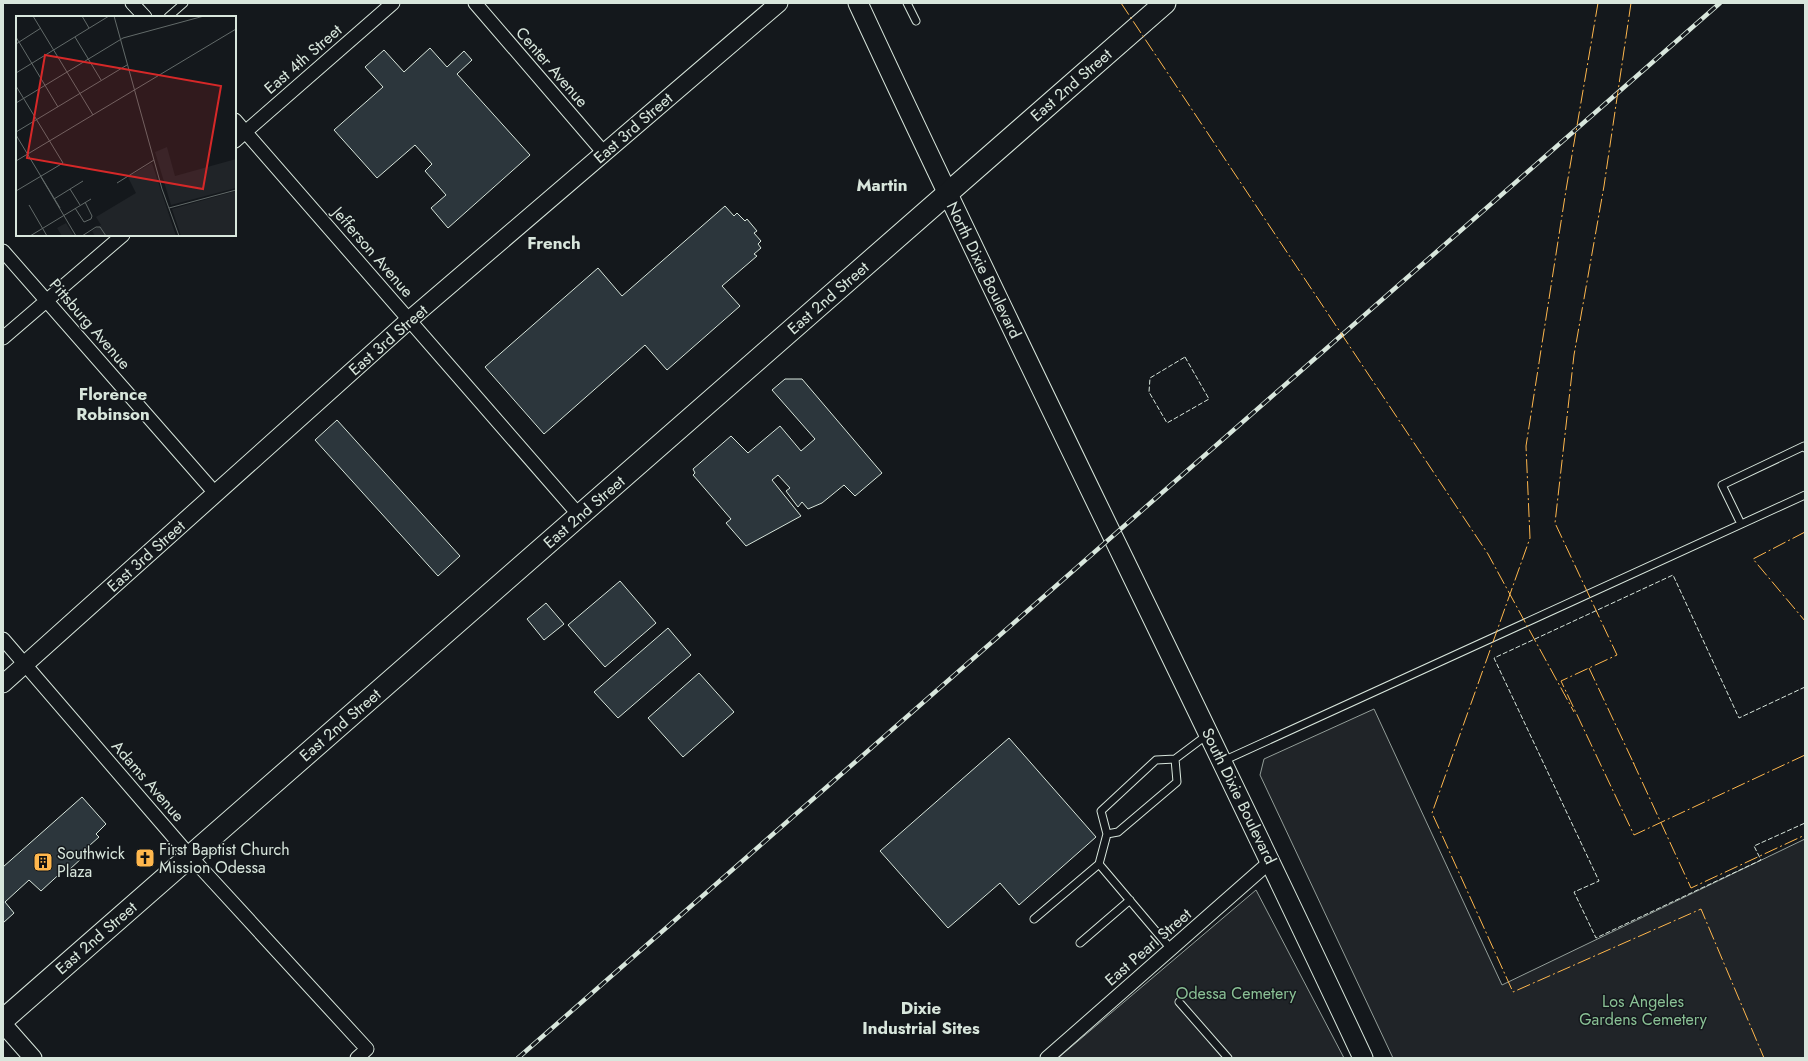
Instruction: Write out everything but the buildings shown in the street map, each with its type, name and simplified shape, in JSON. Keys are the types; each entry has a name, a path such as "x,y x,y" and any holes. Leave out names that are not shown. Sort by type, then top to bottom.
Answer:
{"main road":[{"name":"North Dixie Boulevard","path":"858,3 947,194 1112,536"},
{"name":"East 2nd Street","path":"3,1020 1165,3"},
{"name":"South Dixie Boulevard","path":"1112,536 1271,861 1363,1058"}],"street":[{"path":"132,3 143,16"},
{"name":"East 4th Street","path":"236,140 393,3"},
{"name":"Center Avenue","path":"475,3 604,153"},
{"name":"East 3rd Street","path":"3,684 410,320 779,3"},
{"name":"Jefferson Avenue","path":"236,121 580,515"},
{"path":"3,337 122,236"},
{"name":"Pittsburg Avenue","path":"3,250 215,493"},
{"name":"Adams Avenue","path":"3,639 190,856 367,1049 357,1058"},
{"name":"East Pearl Street","path":"1047,1058 1271,861"},
{"path":"3,1024 33,1058"}],"lane":[{"path":"169,16 184,3"},
{"path":"908,3 916,21"},
{"path":"1741,524 1722,485 1804,446 1805,448"},
{"path":"1222,761 1805,495"},
{"path":"1034,919 1099,864 1107,834 1101,811 1156,760 1175,759 1209,734"},
{"path":"1107,834 1118,832 1176,782 1175,759"},
{"path":"1099,864 1172,949"},
{"path":"1080,943 1130,900"},
{"path":"1179,1002 1228,1058"}],"green space":[{"name":"Los Angeles Gardens Cemetery","path":"1374,709 1502,985 1805,839 1805,1058 1393,1058 1260,775 1264,759"},
{"name":"Odessa Cemetery","path":"1256,890 1344,1058 1058,1058"}],"railway":[{"path":"518,1058 1720,3"}],"fence":[{"path":"1185,357 1209,399 1167,423 1149,392 1150,378 1185,357"},
{"path":"1805,687 1739,718 1673,575 1494,658 1599,881 1574,892 1596,938 1761,860 1754,846 1805,823"}],"power":[{"path":"1121,3 1488,554 1574,712"},
{"path":"1598,3 1566,190 1526,446 1530,538 1432,813 1513,992 1701,909 1764,1058"},
{"path":"1631,3 1604,186 1574,355 1555,523 1617,655 1561,681 1634,835 1805,755"},
{"path":"1805,532 1753,559 1805,621"},
{"path":"1589,668 1634,764"},
{"path":"1633,762 1691,888 1805,835"}],"place":[{"name":"First Baptist Church Mission Odessa","path":"145,858"},
{"name":"Southwick Plaza","path":"43,862"}],"district":[{"name":"Martin","path":"882,185"},
{"name":"French","path":"554,243"},
{"name":"Florence Robinson","path":"113,404"},
{"name":"Dixie Industrial Sites","path":"921,1018"}]}
